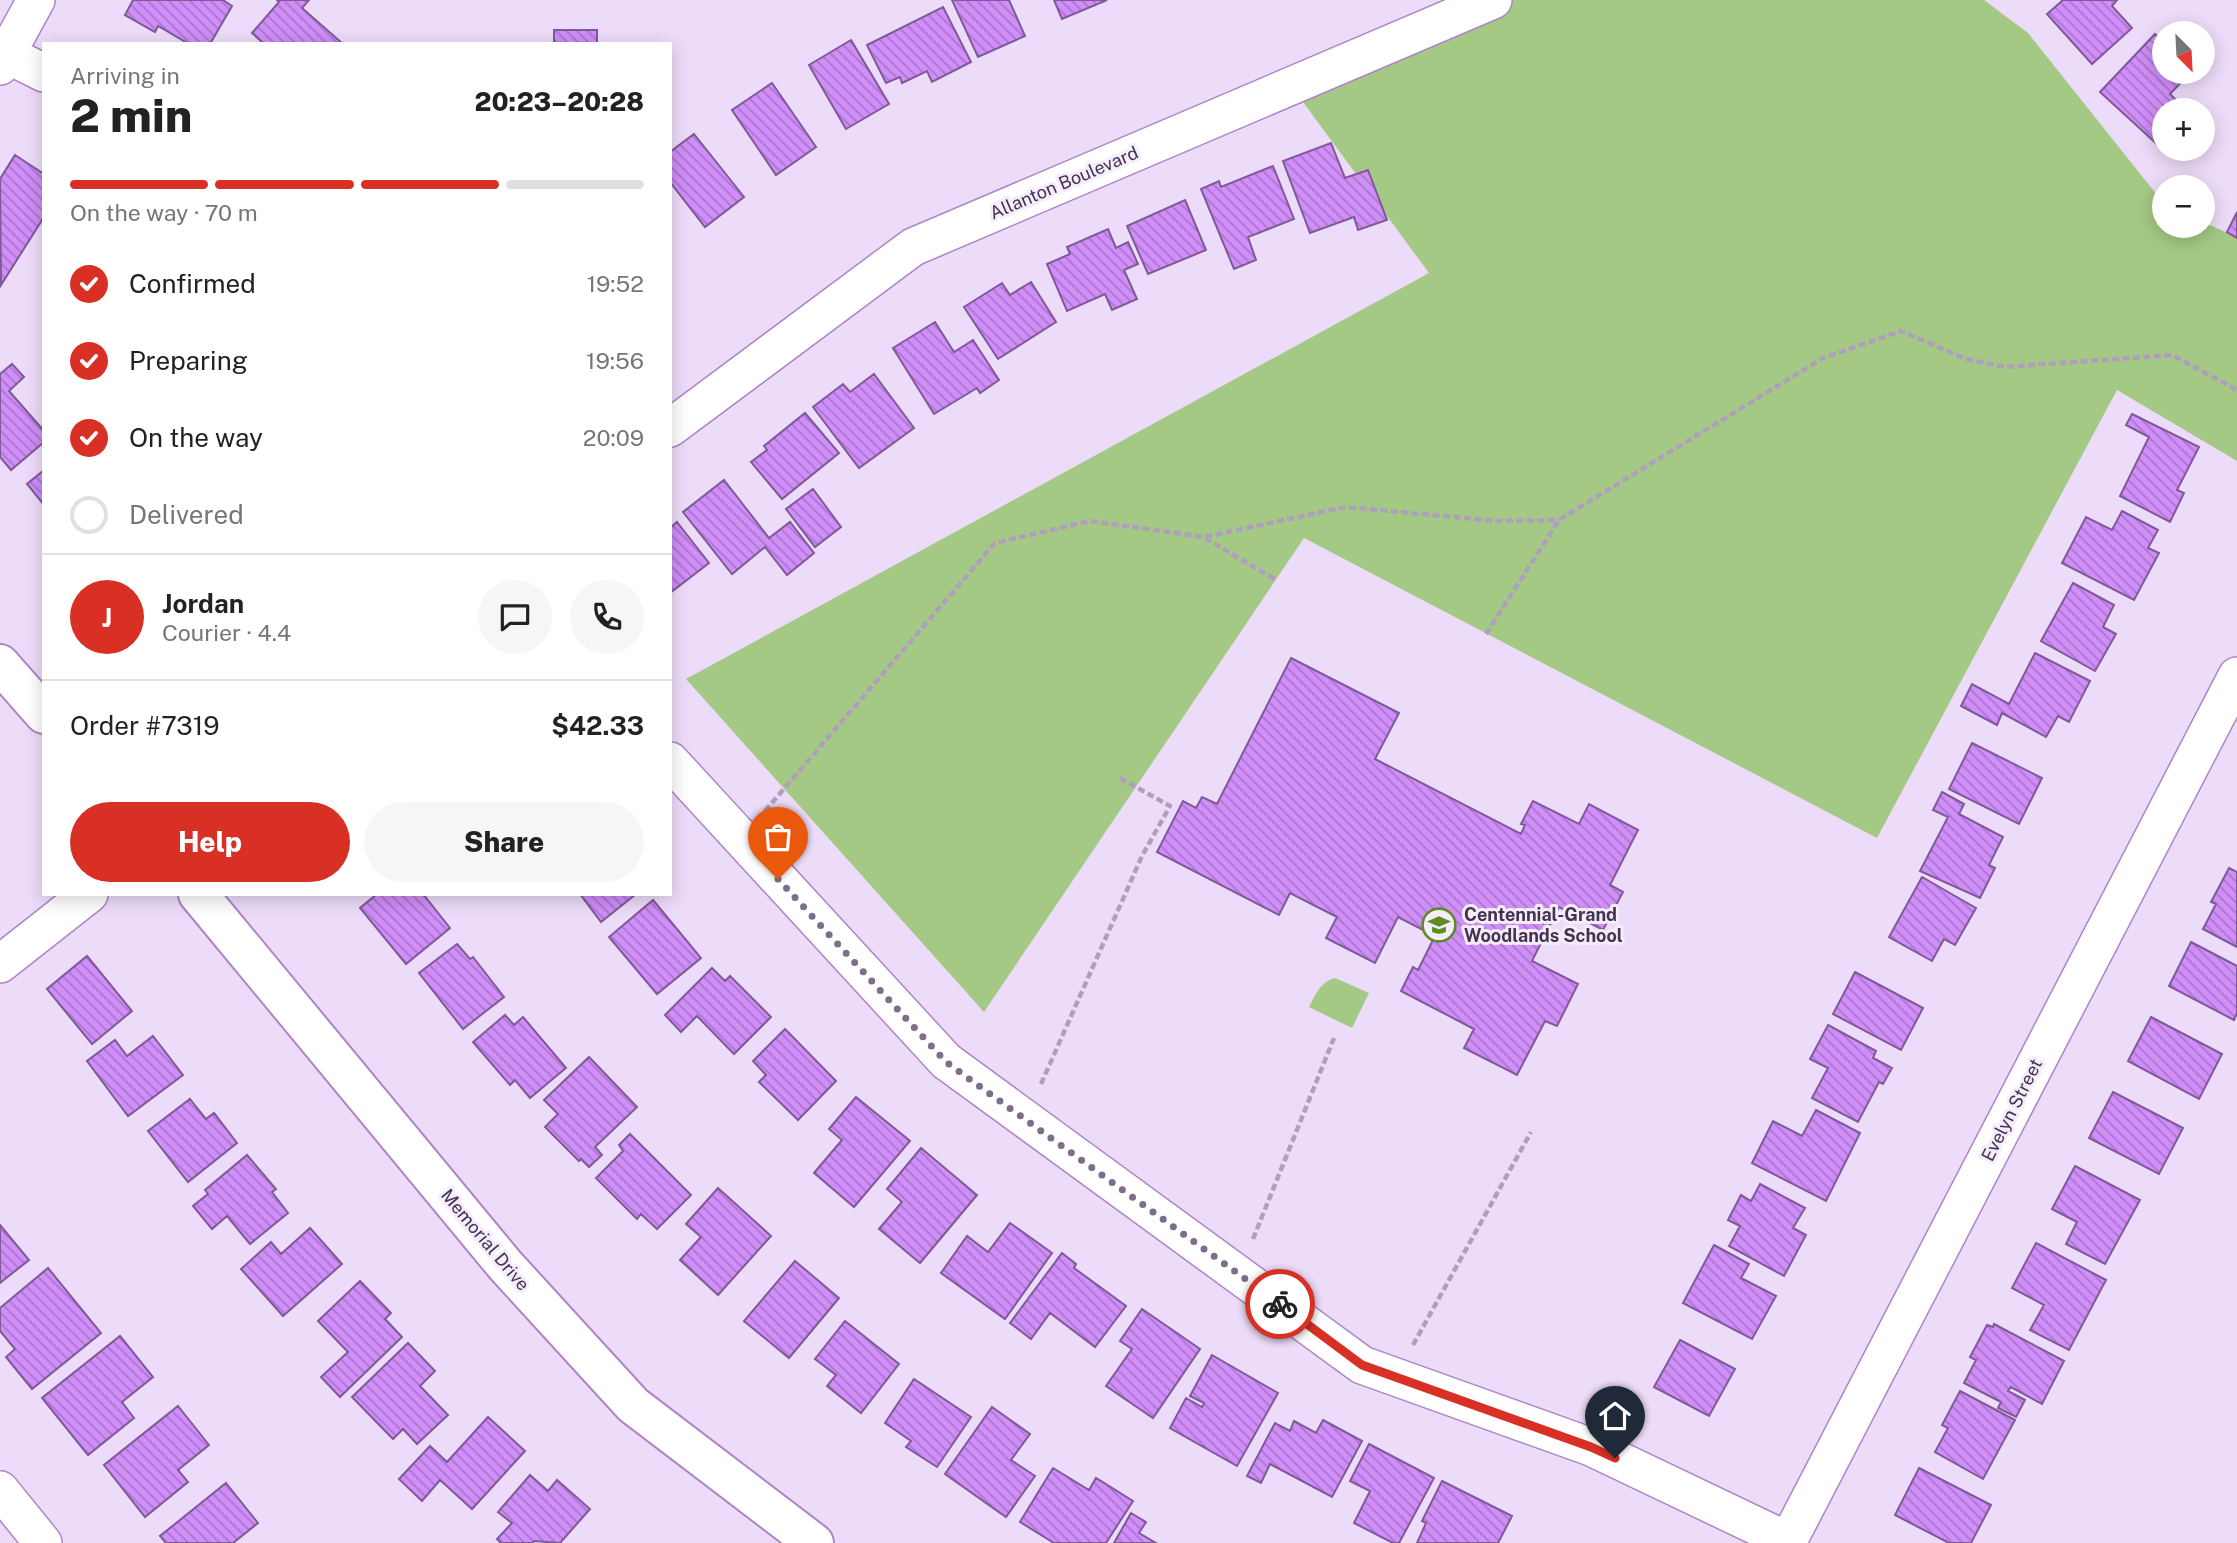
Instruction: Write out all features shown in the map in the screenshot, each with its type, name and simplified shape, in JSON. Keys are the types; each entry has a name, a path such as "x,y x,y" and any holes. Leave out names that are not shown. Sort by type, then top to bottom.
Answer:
{"main road":[{"path":"0,664 42,712"},
{"name":"Memorial Drive","path":"200,896 505,1265 633,1405 814,1543"}],"street":[{"path":"36,0 2,57 42,72"},
{"name":"Allanton Boulevard","path":"672,427 913,247 1493,0"},
{"name":"Evelyn Street","path":"1788,1542 2237,676"},
{"path":"672,763 946,1062 1362,1365 1591,1447 1788,1542"},
{"path":"0,964 86,896"},
{"path":"0,1490 43,1543"}],"path":[{"path":"1486,634 1559,520 1823,358 1901,331 1966,359 2005,367 2172,355 2237,390"},
{"path":"741,838 995,543 1090,521 1204,537 1345,508 1497,522 1559,520"},
{"path":"1204,537 1276,580"},
{"path":"1025,1119 1142,856 1170,806 1118,777"},
{"path":"1239,1274 1334,1038"},
{"path":"1395,1377 1531,1132"}],"green space":[{"path":"1501,0 1984,0 2028,33 2152,189 2152,238 2215,238 2215,227 2237,237 2237,461 2117,390 1877,838 1304,538 984,1012 686,679 1429,273 1297,94"},
{"path":"1335,978 1369,993 1352,1028 1309,1007 1322,986"}],"building":[{"path":"133,0 223,0 232,6 211,42 186,42 158,26 155,32 125,15"},
{"path":"277,0 309,0 302,8 341,42 262,42 252,33 279,2"},
{"path":"952,0 1009,0 1025,36 978,57"},
{"path":"1054,0 1107,0 1062,19"},
{"path":"2063,0 2117,0 2112,6 2132,28 2092,64 2047,14"},
{"path":"943,7 971,62 932,82 927,71 902,83 900,77 886,83 867,45"},
{"path":"554,30 597,30 597,42 554,42"},
{"path":"2152,37 2152,84 2180,84 2170,94 2174,98 2152,98 2152,140 2100,92"},
{"path":"851,40 889,104 846,129 809,65"},
{"path":"772,83 816,147 776,175 732,110"},
{"path":"694,134 744,197 705,227 672,185 672,150"},
{"path":"1331,143 1345,178 1368,170 1387,220 1358,230 1354,217 1310,233 1283,161"},
{"path":"15,155 42,173 42,220 1,285 0,179"},
{"path":"1273,166 1294,219 1248,237 1256,260 1234,269 1201,189 1219,181 1221,187"},
{"path":"1185,200 1206,250 1148,274 1127,226"},
{"path":"2237,212 2237,238 2227,232"},
{"path":"1108,229 1116,248 1128,242 1138,264 1124,270 1137,299 1112,310 1105,294 1067,311 1047,264 1070,254 1067,247"},
{"path":"1031,282 1056,322 998,359 964,307 1002,283 1010,295"},
{"path":"935,322 954,352 973,340 999,380 980,393 977,388 934,414 893,348"},
{"path":"12,364 24,377 9,391 42,429 42,444 11,470 0,457 0,374"},
{"path":"874,374 914,428 859,468 813,407 843,384 850,392"},
{"path":"805,413 839,453 782,499 751,462 767,450 764,446"},
{"path":"2132,414 2199,447 2177,490 2184,493 2170,522 2120,496 2149,437 2126,425"},
{"path":"42,472 42,503 27,484"},
{"path":"724,480 769,538 790,522 814,553 787,575 765,547 732,574 683,512"},
{"path":"813,489 841,527 815,547 786,509"},
{"path":"2122,511 2158,530 2148,548 2159,553 2134,600 2062,563 2086,517 2112,530"},
{"path":"677,522 709,563 672,591 672,526"},
{"path":"2073,583 2114,605 2103,627 2116,634 2095,671 2041,641"},
{"path":"2035,653 2090,681 2069,722 2058,716 2046,737 2002,713 1997,725 1961,706 1972,684 2009,704"},
{"path":"1291,658 1399,713 1375,759 1521,834 1525,825 1521,824 1533,801 1579,824 1589,804 1638,830 1610,885 1623,892 1603,930 1559,907 1532,961 1578,984 1557,1026 1545,1021 1517,1075 1464,1048 1474,1029 1401,991 1413,967 1418,970 1435,936 1398,917 1375,963 1326,938 1337,917 1290,893 1279,915 1157,852 1183,801 1196,808 1202,797 1217,804"},
{"path":"1972,743 2042,778 2019,824 1949,789"},
{"path":"1942,792 1964,804 1959,814 2003,837 1989,865 1995,868 1980,898 1920,871 1948,817 1933,810"},
{"path":"2229,868 2237,872 2237,947 2203,929 2216,904 2211,902"},
{"path":"1922,877 1976,908 1955,945 1944,939 1932,961 1889,937"},
{"path":"375,896 425,896 450,928 406,964 360,908"},
{"path":"582,896 634,896 601,922"},
{"path":"653,900 701,958 657,994 609,937"},
{"path":"2191,942 2237,966 2237,1013 2234,1020 2169,986"},
{"path":"457,944 470,959 473,957 504,997 463,1029 419,973"},
{"path":"87,956 132,1011 92,1044 47,989"},
{"path":"712,968 725,981 730,976 771,1017 734,1054 697,1016 681,1032 665,1015"},
{"path":"1855,972 1923,1008 1901,1050 1833,1014"},
{"path":"505,1015 514,1025 523,1017 566,1068 530,1098 515,1080 510,1085 473,1042"},
{"path":"2151,1017 2222,1054 2199,1099 2128,1061"},
{"path":"1828,1025 1876,1051 1873,1058 1892,1068 1883,1084 1879,1082 1858,1122 1812,1098 1828,1068 1810,1059"},
{"path":"785,1029 836,1081 798,1120 759,1082 766,1075 753,1061"},
{"path":"153,1036 183,1075 128,1116 87,1061 115,1040 127,1056"},
{"path":"589,1057 637,1107 595,1147 602,1155 589,1167 581,1159 579,1161 545,1127 558,1114 544,1100"},
{"path":"2113,1092 2183,1128 2159,1174 2089,1138"},
{"path":"856,1097 910,1141 854,1207 814,1173 842,1140 829,1129"},
{"path":"190,1099 206,1119 214,1113 237,1143 188,1182 148,1131"},
{"path":"1816,1110 1860,1133 1826,1201 1752,1163 1773,1121 1802,1136"},
{"path":"630,1134 691,1195 657,1229 641,1214 637,1219 596,1178 623,1151 619,1145"},
{"path":"921,1148 977,1195 920,1263 879,1229 902,1202 887,1189"},
{"path":"247,1155 276,1189 272,1192 288,1213 250,1244 227,1216 212,1229 193,1206 208,1194 205,1190"},
{"path":"2075,1166 2140,1200 2105,1264 2066,1244 2077,1222 2052,1209"},
{"path":"1760,1184 1805,1208 1793,1228 1806,1235 1784,1276 1729,1246 1740,1226 1728,1220 1741,1195 1751,1201"},
{"path":"718,1188 771,1236 718,1295 680,1260 701,1237 686,1224"},
{"path":"1010,1223 1052,1253 1005,1319 941,1273 967,1236 988,1252"},
{"path":"0,1225 29,1260 0,1283"},
{"path":"310,1228 342,1264 283,1316 241,1269 271,1242 281,1254"},
{"path":"2036,1243 2106,1280 2069,1350 2030,1330 2044,1305 2012,1288"},
{"path":"1714,1245 1749,1264 1741,1278 1776,1296 1752,1339 1683,1303"},
{"path":"1062,1253 1076,1264 1074,1268 1126,1306 1095,1347 1050,1313 1031,1339 1010,1323"},
{"path":"795,1261 839,1298 789,1358 744,1321"},
{"path":"48,1268 101,1333 32,1389 6,1357 15,1349 0,1331 0,1308"},
{"path":"360,1281 391,1313 385,1319 402,1337 340,1397 321,1377 348,1352 318,1321"},
{"path":"1142,1309 1200,1349 1153,1418 1106,1386 1132,1349 1120,1341"},
{"path":"845,1321 899,1364 861,1413 827,1386 836,1375 815,1359"},
{"path":"1994,1324 2064,1361 2042,1404 2011,1387 2008,1391 2025,1400 2016,1417 1998,1408 2001,1402 1964,1383 1976,1360 1970,1357 1987,1325 1993,1327"},
{"path":"120,1336 153,1377 122,1402 134,1418 88,1455 42,1398"},
{"path":"1680,1340 1735,1369 1709,1416 1654,1387"},
{"path":"408,1343 435,1371 420,1386 448,1415 417,1444 403,1429 393,1439 352,1397"},
{"path":"1212,1355 1278,1393 1237,1466 1170,1428 1186,1398 1202,1407 1204,1403 1190,1396"},
{"path":"914,1379 971,1417 937,1467 906,1447 911,1441 885,1423"},
{"path":"1960,1391 2015,1420 1983,1479 1935,1452 1948,1428 1942,1425"},
{"path":"178,1406 209,1445 178,1470 188,1482 145,1517 104,1465"},
{"path":"992,1407 1030,1434 1011,1460 1035,1476 1006,1517 945,1474"},
{"path":"488,1417 525,1451 472,1509 440,1480 422,1501 399,1479 430,1446 447,1462"},
{"path":"1323,1420 1362,1441 1332,1497 1270,1464 1261,1483 1247,1476 1275,1423 1290,1431 1294,1421 1316,1433"},
{"path":"1369,1444 1434,1478 1399,1543 1393,1543 1354,1523 1370,1491 1350,1481"},
{"path":"1053,1468 1089,1490 1096,1478 1133,1501 1106,1543 1054,1543 1020,1522"},
{"path":"1919,1468 1991,1505 1971,1543 1949,1543 1895,1515"},
{"path":"530,1475 548,1491 557,1480 590,1509 560,1543 501,1543 497,1539 512,1523 498,1512"},
{"path":"1442,1481 1512,1516 1498,1543 1417,1543 1426,1523 1422,1521"},
{"path":"226,1483 258,1523 233,1543 166,1543 160,1536"},
{"path":"1131,1513 1146,1522 1139,1533 1156,1543 1114,1543"}],"way so far":[{"path":"778,879 946,1062 1280,1304"}],"place":[{"name":"Centennial-Grand Woodlands School","path":"1439,925"}],"route":[{"path":"1280,1304 1362,1365 1615,1458"}]}
